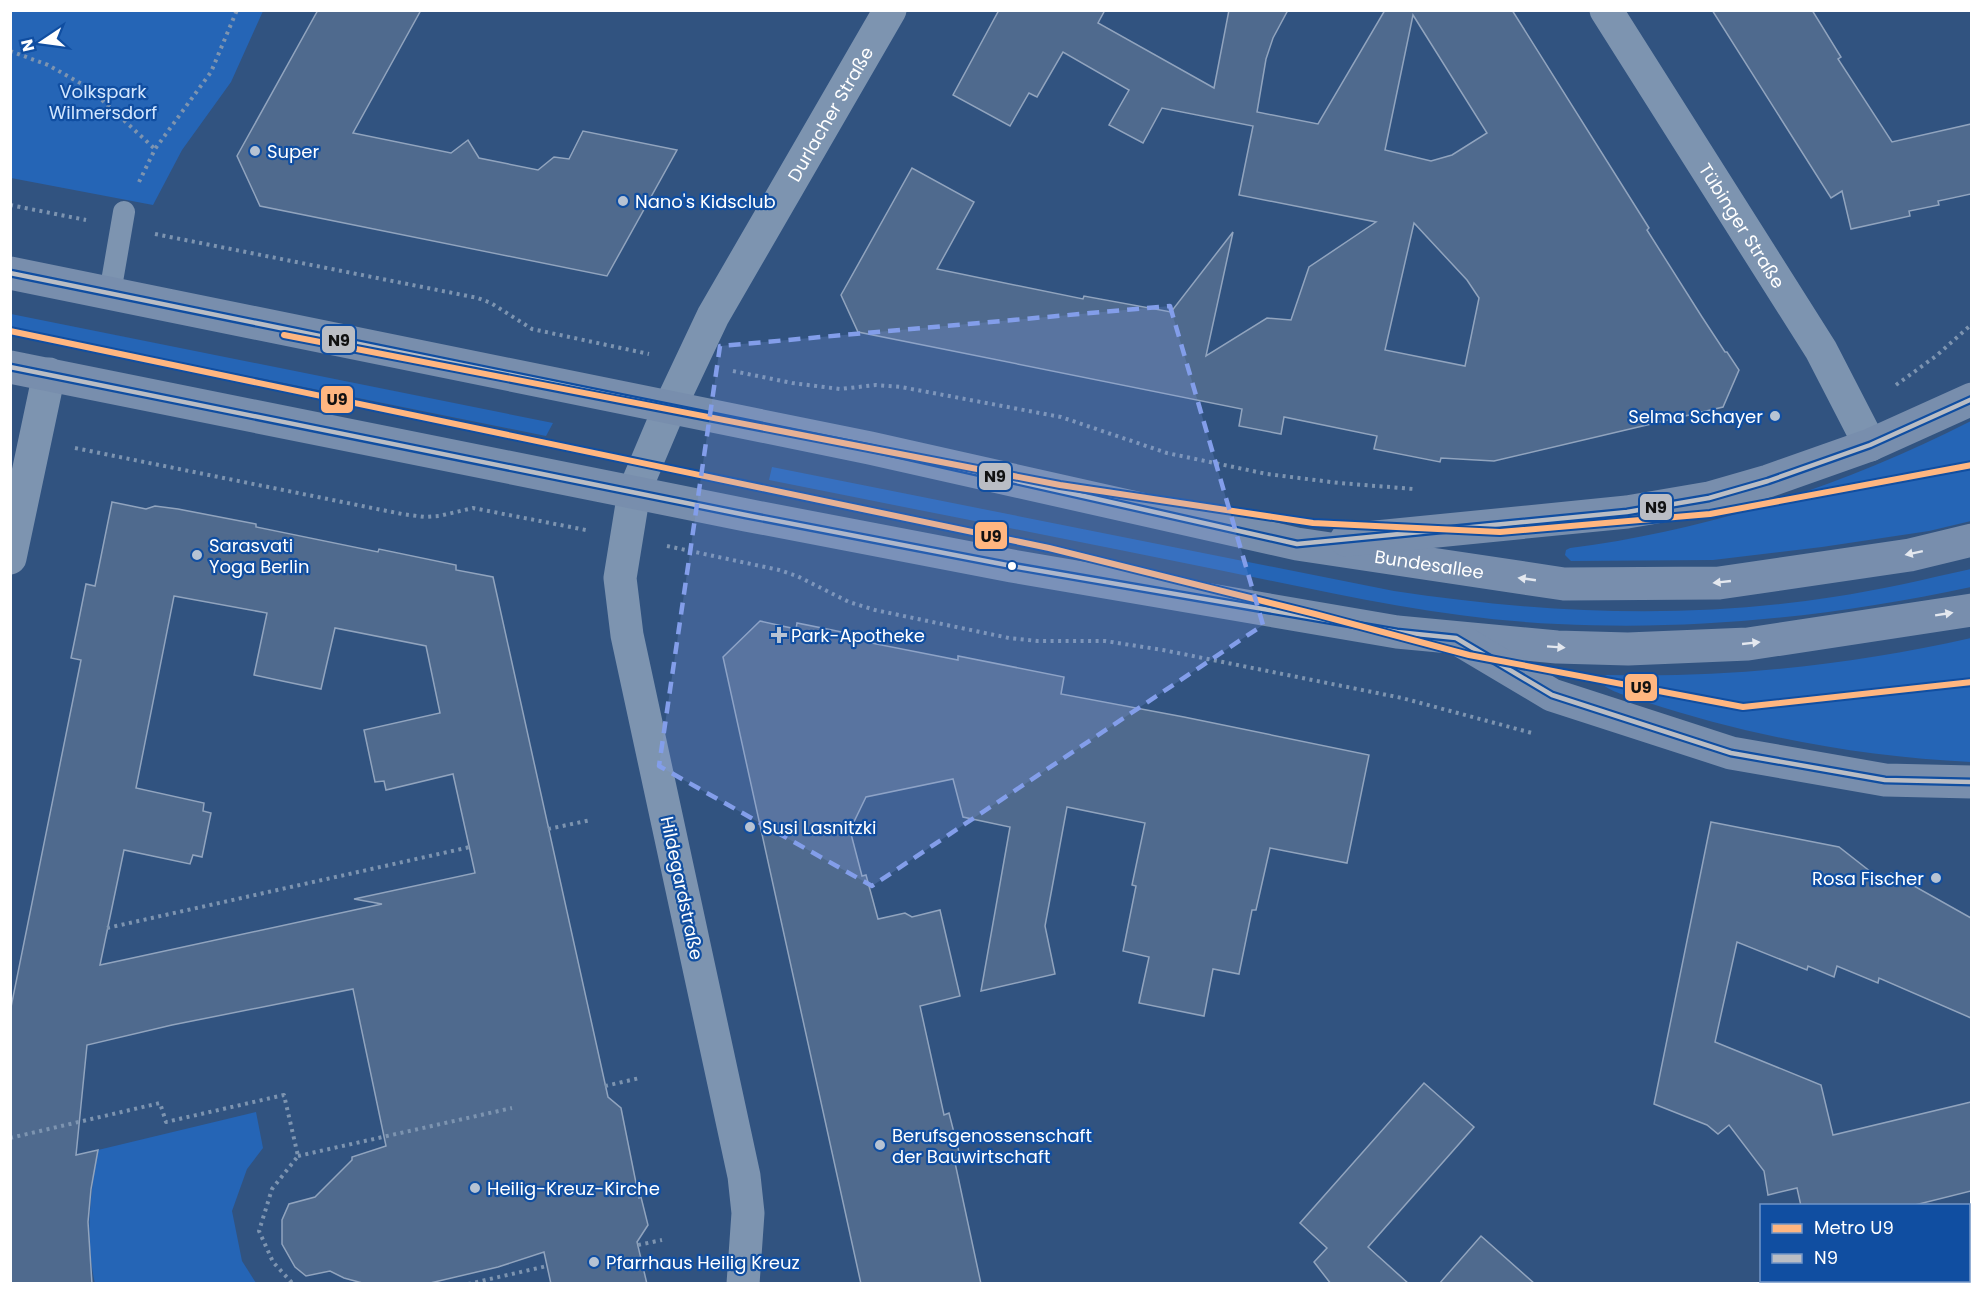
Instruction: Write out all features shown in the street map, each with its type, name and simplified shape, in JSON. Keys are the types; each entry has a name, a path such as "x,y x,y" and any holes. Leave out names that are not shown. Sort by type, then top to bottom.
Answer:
{"main road":[{"name":"Bundesallee","path":"10,273 870,448 1297,544 1564,584 1719,583 1910,555 1971,540"},
{"path":"10,366 1012,566 1397,632 1557,647 1628,649 1748,644 1971,610"},
{"path":"1297,544 1627,512 1709,498 1767,481 1870,445 1971,399"},
{"path":"1456,638 1552,694 1731,753 1885,780 1971,782"}],"street":[{"name":"Durlacher Straße","path":"634,492 670,407 713,316 890,10"},
{"name":"Tübinger Straße","path":"1605,10 1821,350 1870,445"},
{"path":"10,558 49,374"},
{"name":"Hildegardstraße","path":"634,492 620,578 627,635 744,1176 748,1213 743,1284"}],"lane":[{"path":"110,293 123,220"}],"path":[{"path":"123,220 155,148 211,72 237,10"},
{"path":"10,51 48,65 89,88 155,148"},
{"path":"10,205 123,220 478,298 491,303 532,329 596,343"},
{"path":"1894,387 1935,356 1971,324"},
{"path":"790,383 840,389 876,385 901,387 1061,417 1167,453 1267,474 1423,490"},
{"path":"69,447 413,515 439,516 473,508 496,512"},
{"path":"755,564 797,576 849,602 875,610 1009,638 1044,641 1098,640 1163,650 1402,698 1540,736"},
{"path":"548,829 591,820"},
{"path":"108,928 470,847"},
{"path":"605,1086 640,1078"},
{"path":"10,1138 160,1103 166,1122 284,1095 298,1156"},
{"path":"293,1284 273,1262 259,1231 272,1189 298,1156 512,1108"},
{"path":"638,1245 662,1240"},
{"path":"468,1284 547,1266"}],"highlighted area":[{"path":"1170,306 1263,625 872,886 659,766 720,346"}],"green space":[{"name":"Volkspark Wilmersdorf","path":"10,11 263,11 231,82 182,150 153,205 11,178"},
{"path":"10,314 553,423 546,436 11,328"},
{"path":"1971,421 1971,521 1929,531 1713,560 1571,561 1565,555 1566,550 1570,548 1675,530 1776,502 1875,465"},
{"path":"772,467 1394,591 1449,599 1558,609 1669,611 1724,609 1851,594 1971,569 1971,587 1869,606 1714,623 1610,626 1471,617 1342,595 769,480"},
{"path":"1971,638 1971,762 1847,750 1766,735 1685,714 1628,696 1608,688 1601,682 1602,677 1607,675 1699,674 1790,668 1881,656"},
{"path":"256,1112 263,1148 247,1169 232,1211 242,1261 256,1283 95,1284 89,1233 98,1150"}],"building":[{"path":"318,10 421,10 353,133 451,153 468,140 479,158 538,170 554,157 569,159 583,131 677,150 607,276 260,206 237,156"},
{"path":"999,10 1105,10 1098,23 1214,88 1229,10 1288,10 1273,38 1266,59 1257,112 1318,124 1385,10 1512,10 1649,228 1647,230 1725,352 1739,370 1723,407 1494,461 1441,458 1440,462 1374,449 1377,436 1284,417 1281,434 1239,426 1242,409 858,332 841,295 912,168 974,202 937,269 1083,299 1084,296 1171,312 1233,232 1206,356 1267,318 1291,320 1309,267 1376,222 1239,195 1253,126 1162,108 1143,143 1109,125 1129,90 1063,52 1037,97 1029,93 1010,126 953,95","holes":["1413,15 1487,133 1452,155 1431,161 1385,150","1414,223 1467,280 1479,298 1465,366 1385,350"]},
{"path":"1712,10 1812,10 1841,57 1838,59 1892,142 1971,124 1971,194 1938,201 1939,205 1909,211 1910,216 1851,229 1842,191 1831,198"},
{"path":"112,502 146,509 155,506 178,509 256,524 256,527 456,565 456,570 493,577 608,1097 621,1108 639,1198 641,1197 648,1225 637,1242 647,1284 551,1284 544,1252 498,1267 426,1284 366,1284 344,1278 330,1271 306,1276 295,1267 282,1244 282,1220 289,1204 315,1197 352,1160 352,1157 386,1146 353,989 172,1025 87,1045 76,1155 98,1150 88,1222 92,1284 10,1284 11,1007 81,660 71,658 86,584 95,586","holes":["174,596 267,613 254,675 287,682 321,689 335,628 426,646 440,713 364,730 375,782 384,781 386,790 453,774 475,873 354,899 382,904 100,965 124,850 190,864 193,855 202,857 211,813 203,811 204,803 136,788"]},
{"path":"760,621 796,629 797,623 867,637 866,642 958,660 958,656 1064,677 1061,694 1369,755 1347,863 1270,848 1256,910 1252,910 1239,974 1213,969 1204,1016 1139,1003 1149,957 1123,951 1136,886 1132,885 1145,823 1067,807 1045,926 1055,974 981,991 1010,827 963,817 953,779 866,797 850,830 862,876 866,875 878,919 905,913 912,917 940,910 960,996 920,1006 944,1115 949,1113 960,1156 954,1158 981,1284 861,1284 723,657"},
{"path":"1711,822 1839,847 1885,883 1891,873 1971,918 1971,1018 1879,978 1878,983 1837,966 1834,977 1808,966 1807,970 1737,942 1715,1042 1821,1085 1833,1135 1971,1102 1971,1191 1919,1204 1801,1204 1797,1188 1768,1195 1764,1171 1729,1125 1718,1134 1707,1125 1654,1104"},
{"path":"1424,1083 1474,1127 1368,1247 1409,1284 1331,1284 1314,1262 1327,1248 1300,1223"},
{"path":"1481,1236 1535,1284 1439,1284"}],"metro line":[{"name":"U9","path":"10,331 1049,548 1469,655 1743,707 1972,682"},
{"name":"U9","path":"284,335 1060,485 1313,523 1500,532 1710,514 1972,465"}],"transit line":[{"name":"N9","path":"10,273 870,448 1297,544 1627,512 1709,498 1768,481 1870,445 1972,399"},
{"name":"N9","path":"10,367 1012,566 1397,632 1456,638 1552,695 1731,753 1885,780 1972,782"}],"place":[{"name":"Super","path":"255,151"},
{"name":"Nano's Kidsclub","path":"623,201"},
{"name":"Selma Schayer","path":"1775,416"},
{"name":"Sarasvati Yoga Berlin","path":"197,555"},
{"name":"Park-Apotheke","path":"779,635"},
{"name":"Susi Lasnitzki","path":"750,827"},
{"name":"Rosa Fischer","path":"1936,878"},
{"name":"Berufsgenossenschaft der Bauwirtschaft","path":"880,1145"},
{"name":"Heilig-Kreuz-Kirche","path":"475,1188"},
{"name":"Pfarrhaus Heilig Kreuz","path":"594,1262"}]}
